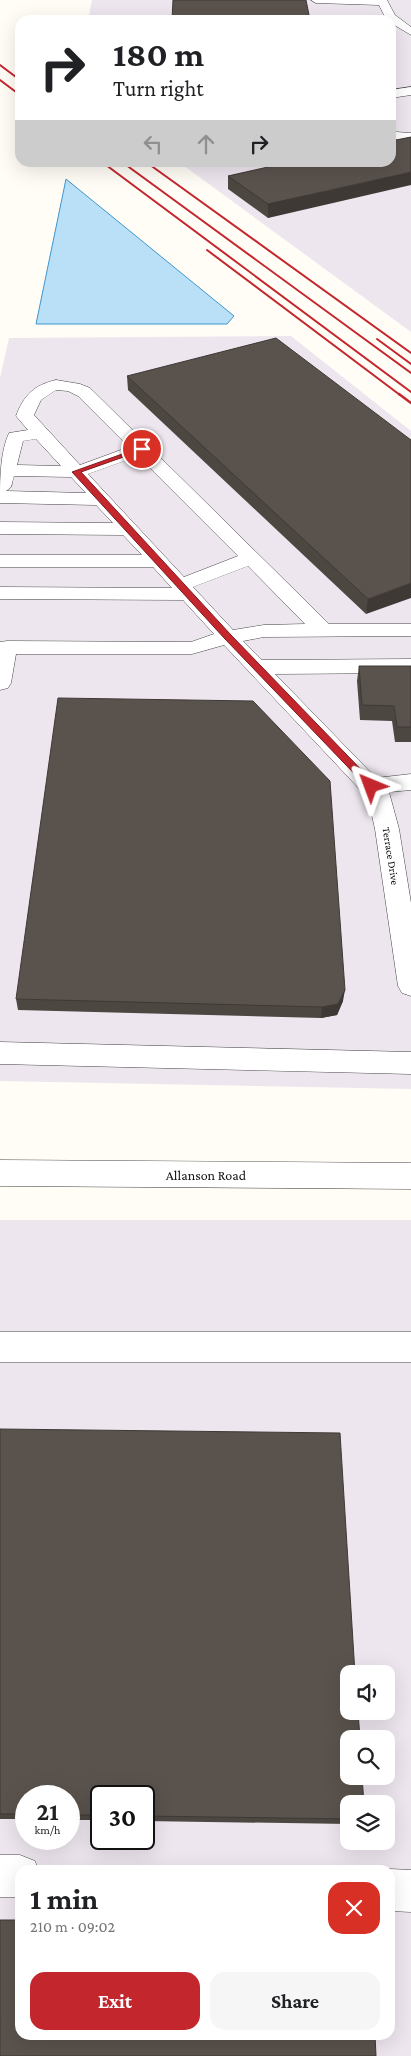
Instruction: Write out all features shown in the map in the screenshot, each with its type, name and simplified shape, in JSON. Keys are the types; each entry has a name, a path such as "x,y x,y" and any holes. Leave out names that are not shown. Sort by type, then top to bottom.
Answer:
{"street":[{"path":"316,0 384,4 403,11"},
{"path":"384,4 392,15"},
{"path":"396,20 409,31"},
{"path":"396,32 409,31"},
{"path":"396,93 411,91"},
{"path":"396,135 411,137"},
{"name":"Terrace Drive","path":"142,449 84,392 72,384 42,388 35,394 28,406 26,416 40,433 257,668 379,795 387,829 411,986"},
{"path":"40,433 15,437 0,497 101,498"},
{"path":"6,470 76,472 142,449 323,630"},
{"path":"0,528 128,528"},
{"path":"0,593 184,589 252,558"},
{"path":"0,561 159,561"},
{"path":"0,683 7,647 192,648 228,637 264,631 411,630"},
{"path":"257,668 411,666"},
{"path":"371,786 411,782"},
{"path":"0,1053 411,1063"},
{"name":"Allanson Road","path":"0,1173 411,1176"},
{"path":"0,1347 411,1347"},
{"path":"0,1876 15,1876"},
{"path":"395,1890 411,1891"}],"shaded area":[{"path":"92,0 411,0 411,332 185,167 396,167 396,15 89,15"},
{"path":"291,336 411,431 411,1089 0,1081 0,378 9,338"},
{"path":"0,1220 411,1220 411,2056 0,2056"}],"water":[{"path":"66,179 234,316 227,324 36,324"}],"building":[{"path":"173,0 306,0 309,15 172,15"},
{"path":"411,137 411,172 268,204 228,176 268,167 396,167 396,140"},
{"path":"276,338 411,440 411,583 368,599 127,376"},
{"path":"359,666 411,666 411,727 397,727 394,706 362,705"},
{"path":"58,698 253,701 330,781 345,990 338,1004 322,1007 16,999"},
{"path":"0,1429 340,1433 354,1665 340,1665 340,1720 359,1720 359,1730 340,1730 340,1785 363,1785 363,1795 340,1795 340,1819 155,1816 155,1785 90,1785 90,1815 80,1815 80,1785 15,1785 15,1814 0,1814"},
{"path":"0,1920 15,1920 15,2040 375,2040 376,2056 0,2056"}],"railway":[{"path":"0,65 15,76"},
{"path":"0,80 15,91"},
{"path":"109,167 411,392"},
{"path":"129,167 411,373"},
{"path":"153,167 411,353"},
{"path":"207,250 400,395"},
{"path":"377,339 411,364"},
{"path":"399,394 411,403"}],"route":[{"path":"142,449 76,472 228,637 371,786"}]}
